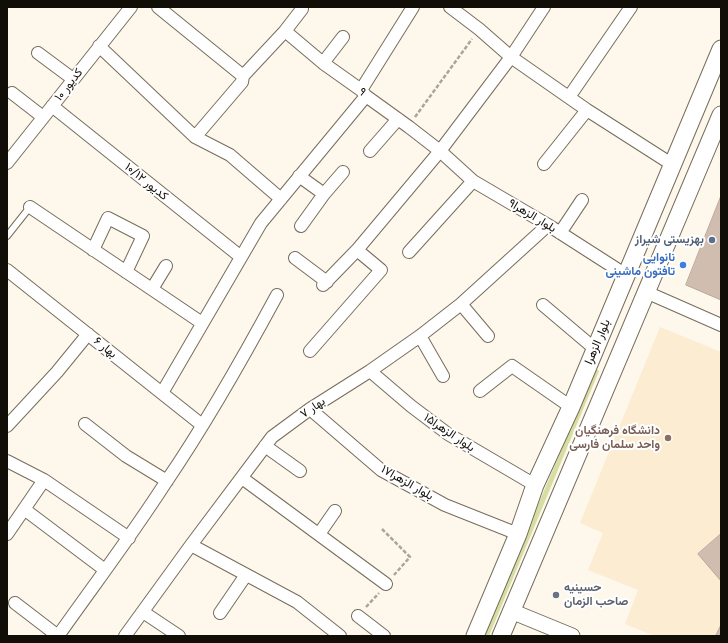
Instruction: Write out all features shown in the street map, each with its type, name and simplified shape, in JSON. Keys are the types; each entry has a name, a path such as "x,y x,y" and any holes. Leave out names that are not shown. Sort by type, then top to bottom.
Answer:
{"main road":[{"name":"بلوار الزهرا","path":"475,636 518,534 535,485 571,407 721,49"},
{"name":"بلوار الزهرا","path":"502,636 511,611 721,115"},
{"path":"593,354 612,373"}],"street":[{"name":"کدیور ۱۰","path":"7,163 131,7"},
{"path":"158,7 243,76"},
{"path":"162,393 261,223 363,93 396,32 413,7"},
{"path":"450,7 479,29 511,57 587,110 673,164"},
{"path":"295,258 325,284 357,250 440,151 511,57 544,7"},
{"path":"569,97 630,7"},
{"path":"195,137 242,82 243,76 285,31 302,9"},
{"name":"۹","path":"285,31 323,63 409,126 440,151"},
{"path":"323,63 343,37"},
{"path":"99,46 195,137 230,155 281,199"},
{"path":"38,53 73,79"},
{"path":"12,93 43,117"},
{"name":"کدیور ۱۰/۱۲","path":"52,106 241,257"},
{"path":"544,164 587,110"},
{"path":"370,150 398,119"},
{"name":"بلوار الزهرا۹","path":"440,151 473,180 560,232 626,275"},
{"path":"301,226 324,194 344,172"},
{"path":"299,176 324,194"},
{"path":"409,252 473,180"},
{"path":"560,232 582,200"},
{"path":"30,207 202,323"},
{"path":"93,250 108,218 143,236 126,272"},
{"name":"بهار ۷","path":"125,636 272,437 310,409 370,371 420,336 460,304 548,225"},
{"path":"310,351 380,270 357,250"},
{"path":"152,289 166,266"},
{"name":"بهار ۶","path":"7,270 202,425"},
{"path":"646,292 721,325"},
{"path":"15,603 58,636 129,538 167,481 241,361 278,295"},
{"path":"460,304 488,336"},
{"path":"543,305 593,354"},
{"path":"7,426 57,372 88,334"},
{"path":"420,336 443,376"},
{"path":"480,391 512,366 571,407"},
{"name":"بلوار الزهرا۱۵","path":"370,371 411,406 448,434 535,485"},
{"name":"بلوار الزهرا۱۷","path":"310,409 381,470 445,505 518,534"},
{"path":"85,424 126,456 167,481"},
{"path":"266,446 300,471"},
{"path":"7,461 44,480 129,538"},
{"path":"242,478 386,584"},
{"path":"7,534 44,480"},
{"path":"24,509 105,570"},
{"path":"319,534 335,511"},
{"path":"191,545 297,602 340,636"},
{"path":"220,612 246,574"},
{"path":"511,611 572,636"},
{"path":"143,612 179,636"},
{"path":"358,616 384,636"}],"lane":[{"path":"7,236 30,207"}],"path":[{"path":"409,126 445,74 479,29"}],"shaded area":[{"name":"دانشگاه فرهنگیان واحد سلمان فارسی","path":"660,327 721,352 721,636 655,636 625,624 638,590 588,570 603,533 580,523"}],"green space":[{"path":"596,369 599,371 489,636 482,636"}],"building":[{"name":"بهزیستی شیراز","path":"721,196 721,300 686,285"},
{"path":"721,534 721,581 698,554"},
{"path":"721,625 721,636 716,636"}],"place":[{"name":"بهزیستی شیراز","path":"712,240"},
{"name":"نانوایی تافتون ماشینی","path":"683,265"},
{"name":"دانشگاه فرهنگیان واحد سلمان فارسی","path":"668,438"},
{"name":"حسینیه صاحب الزمان","path":"556,595"}]}
